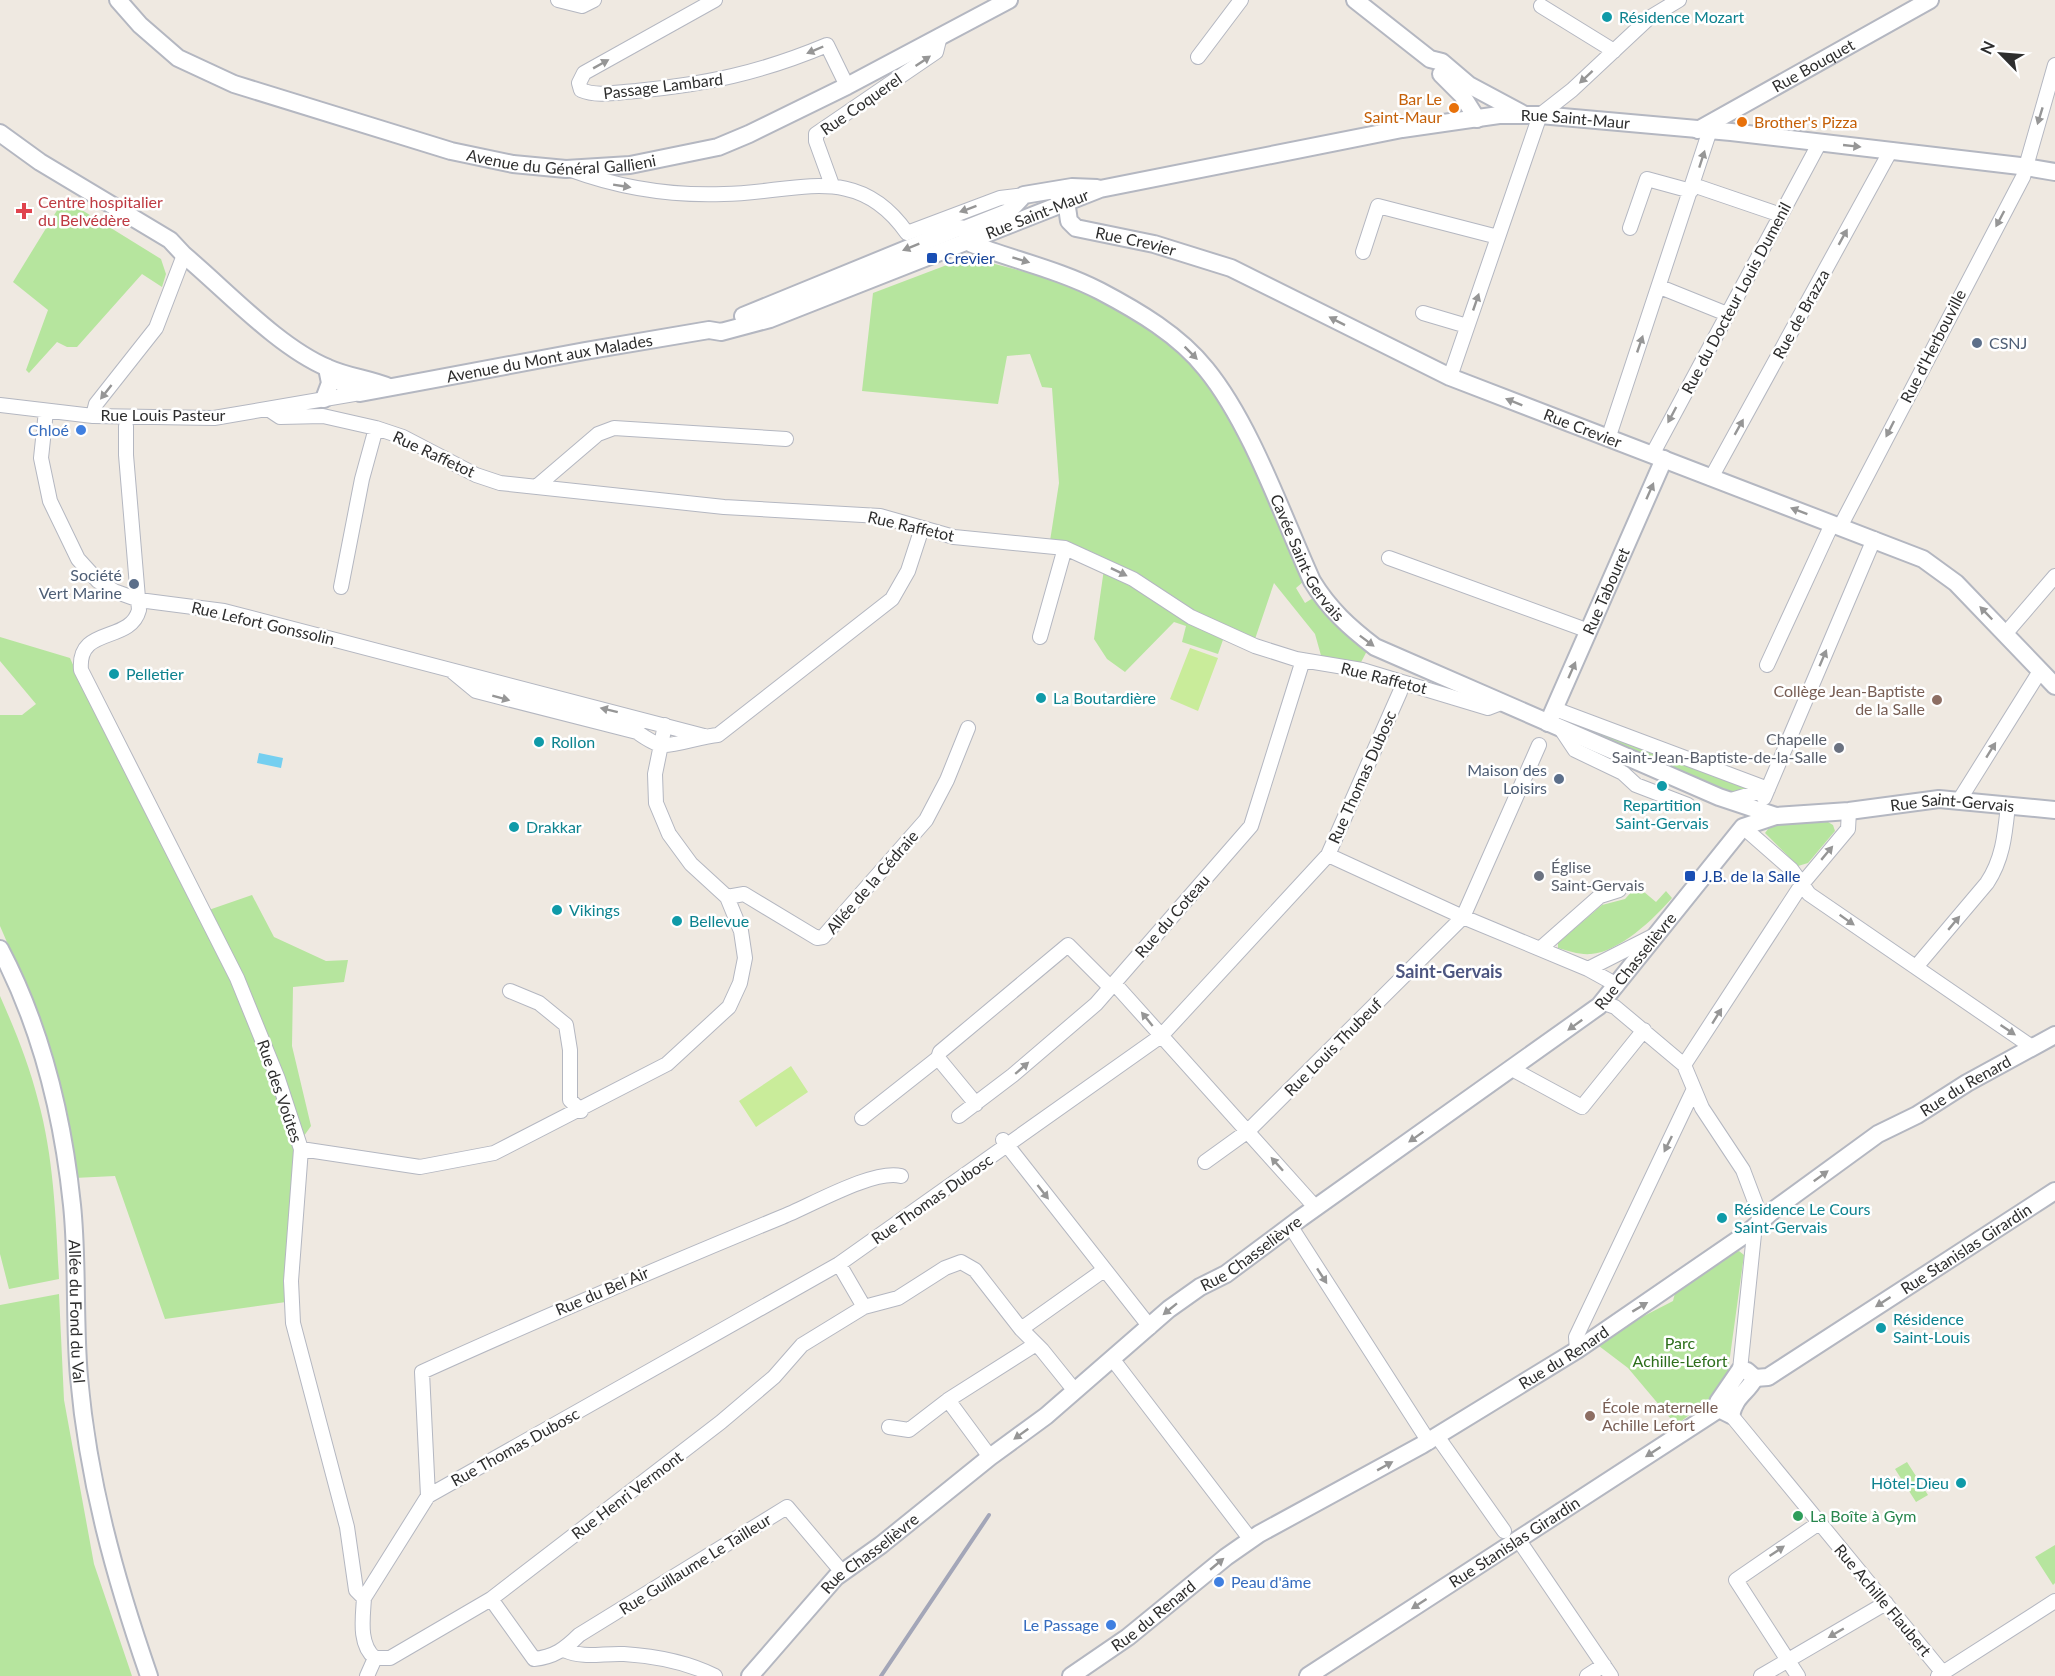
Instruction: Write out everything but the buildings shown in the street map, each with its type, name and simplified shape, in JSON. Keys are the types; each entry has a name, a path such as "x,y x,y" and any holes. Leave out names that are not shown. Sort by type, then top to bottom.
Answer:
{"street":[{"name":"Avenue du Général Gallieni","path":"118,0 140,25 178,58 234,84 451,151 513,164 566,169 630,165 718,147 757,131 847,86 1009,0"},
{"path":"558,0 582,6 594,0"},
{"name":"Passage Lambard","path":"715,0 584,73 579,83 581,90 590,94 634,91 746,75 827,45 847,86"},
{"path":"1198,57 1241,0"},
{"path":"1355,0 1430,59 1442,62 1469,85 1532,115"},
{"path":"1450,377 1498,237 1532,115 1614,51 1649,18 1677,0"},
{"name":"Rue Bouquet","path":"1704,130 1930,0"},
{"path":"1541,6 1614,51"},
{"name":"Rue Coquerel","path":"832,185 816,141 816,134 936,52 940,36"},
{"path":"1430,59 1462,95 1477,119"},
{"name":"Rue d'Herbouville","path":"1767,665 1836,525 2023,177 2055,65"},
{"name":"Rue Saint-Maur","path":"968,236 1059,196 1086,187 1100,189 1393,131 1477,119 1532,115 1820,142 2025,166 2055,172"},
{"path":"1608,439 1692,188 1704,130"},
{"path":"0,133 18,148 170,240 184,255 272,330 360,393"},
{"name":"Rue du Docteur Louis Dumenil","path":"1658,457 1727,314 1820,142"},
{"path":"0,147 166,248 184,255"},
{"name":"Rue de Brazza","path":"1711,478 1891,150"},
{"path":"566,169 607,184 667,193 724,195 832,185 850,188 881,203 907,233 986,203 1015,195 1024,195"},
{"path":"1630,228 1647,179 1692,188 1781,215"},
{"name":"Rue Saint-Maur","path":"968,236 1008,212 1024,195 1059,196"},
{"name":"Rue Crevier","path":"1059,196 1070,210 1069,221 1076,228 1154,244 1231,268 1450,377 1923,559 1940,569 2006,633 2055,686"},
{"path":"1363,252 1378,206 1498,237"},
{"name":"Avenue du Mont aux Malades","path":"360,393 710,330 721,332 770,319 968,236"},
{"name":"Cavée Saint-Gervais","path":"968,236 972,244 1066,276 1100,291 1150,320 1182,344 1205,368 1240,420 1312,581 1324,601 1344,623 1375,647 1501,703 1555,721 1725,798 1776,816"},
{"path":"93,416 96,404 160,322 184,255"},
{"path":"1660,287 1727,314"},
{"path":"1423,313 1467,326"},
{"path":"328,372 370,379 389,387"},
{"path":"324,399 330,382 328,372"},
{"name":"Rue Louis Pasteur","path":"0,405 93,416 214,418 360,393"},
{"name":"Rue Raffetot","path":"268,409 280,417 323,416 376,428 403,437 476,475 500,483 724,507 880,516 954,537 1065,548 1133,579 1191,617 1255,646 1303,660 1372,673 1488,708 1501,703"},
{"name":"Rue Lefort Gonssolin","path":"46,411 41,458 45,484 72,548 86,570 98,581 139,600 224,611 704,736"},
{"path":"126,426 126,455 139,600"},
{"path":"341,587 362,479 376,428"},
{"path":"536,486 598,434 614,428 786,439"},
{"name":"Rue Tabouret","path":"1555,721 1658,457"},
{"path":"661,746 671,746 704,736 718,735 729,729 892,599 908,571 922,528"},
{"path":"1766,794 1874,539"},
{"path":"1040,637 1065,548"},
{"path":"1389,558 1589,631"},
{"path":"2006,633 2055,576"},
{"name":"Rue des Voûtes","path":"139,600 137,617 131,624 86,646 80,657 81,670 237,978 278,1079 301,1149 291,1281 292,1323 347,1527 356,1590 364,1598 365,1643 368,1653 375,1658"},
{"name":"Rue du Coteau","path":"959,1116 1096,1004 1251,826 1303,660"},
{"name":"Rue Lefort Gonssolin","path":"451,670 476,691 637,732 661,746"},
{"path":"1960,800 2040,671"},
{"name":"Rue Thomas Dubosc","path":"364,1598 428,1496 839,1264 1005,1143 1161,1036 1328,855 1400,692"},
{"path":"1555,721 1766,794"},
{"path":"1555,721 1575,750 1623,773 1636,784 1688,805"},
{"path":"301,1149 420,1167 494,1153 581,1111 667,1064 729,1007 740,983 745,958 741,931 727,897 691,864 669,834 656,803 655,774 665,724"},
{"name":"Allée de la Cédraie","path":"727,897 744,894 817,938 824,937 926,820 947,780 968,728"},
{"name":"Rue Louis Thubeuf","path":"1205,1162 1248,1131 1463,917 1539,745"},
{"path":"1725,798 1766,794"},
{"name":"Cavée Saint-Gervais","path":"1725,798 1743,827"},
{"name":"Rue Saint-Gervais","path":"1776,816 1850,811 1922,800 1960,800 2055,810"},
{"path":"1916,968 1997,868 2002,855 2008,805"},
{"path":"1684,1065 1802,884 1848,829 1850,811"},
{"path":"1743,827 1776,816"},
{"path":"1743,827 1791,869 1809,894 2032,1047"},
{"name":"Rue Chasselièvre","path":"750,1676 842,1572 881,1545 1075,1391 1150,1328 1169,1309 1200,1287 1226,1274 1604,1003 1743,827"},
{"path":"1328,855 1463,917 1541,948 1617,985"},
{"path":"1541,948 1600,896 1619,890"},
{"path":"1587,969 1657,934"},
{"path":"862,1118 938,1058 940,1052 1068,945 1112,985 1161,1036 1316,1208"},
{"name":"Allée du Fond du Val","path":"0,949 29,1015 56,1108 72,1207 79,1377 93,1487 115,1575 149,1676"},
{"path":"510,991 539,1003 566,1025 570,1050 570,1100 581,1111"},
{"path":"1604,1003 1615,1007 1684,1065 1702,1108 1743,1170 1760,1215 1740,1370 1718,1402 1725,1412 1755,1378 1747,1371 1740,1370"},
{"path":"1512,1069 1582,1107 1644,1030"},
{"name":"Rue du Renard","path":"1071,1676 1135,1632 1226,1557 1251,1540 1433,1439 1577,1350 1758,1224 1886,1129 1917,1115 1967,1083 2055,1035"},
{"path":"938,1058 976,1104"},
{"path":"1577,1350 1576,1337 1694,1091"},
{"path":"1005,1143 1150,1328"},
{"name":"Rue du Bel Air","path":"428,1496 422,1372 611,1286 801,1210 864,1181 883,1175 901,1176"},
{"name":"Rue Stanislas Girardin","path":"1755,1378 1768,1377 2055,1191"},
{"path":"1291,1227 1433,1439 1511,1535 1608,1670 1587,1676"},
{"name":"Rue Henri Vermont","path":"375,1658 390,1658 492,1599 721,1422 774,1377 802,1345 864,1307 898,1298 945,1268 961,1262 975,1270 1021,1329"},
{"path":"839,1264 864,1307"},
{"path":"1075,1391 1021,1329 1104,1270"},
{"path":"889,1427 909,1430 948,1400 1036,1344"},
{"path":"1117,1365 1251,1540"},
{"path":"948,1400 990,1457"},
{"name":"Rue Stanislas Girardin","path":"1308,1676 1511,1535 1725,1412"},
{"name":"Rue Achille Flaubert","path":"1725,1412 1886,1603 1941,1674"},
{"name":"Rue Guillaume Le Tailleur","path":"564,1650 579,1635 787,1507 842,1572"},
{"path":"1798,1676 1736,1580 1819,1523"},
{"path":"492,1599 534,1659 564,1650 580,1657 624,1654 684,1664 715,1676"},
{"path":"1761,1676 1886,1603"},
{"path":"1941,1674 2051,1603 2055,1618"},
{"path":"367,1676 375,1658"}],"green space":[{"path":"64,199 161,259 166,274 162,287 142,274 77,347 67,347 57,342 29,373 26,370 48,310 13,282"},
{"path":"960,260 991,263 1041,276 1111,304 1147,326 1201,370 1235,423 1300,570 1303,582 1296,588 1305,603 1313,598 1329,619 1368,649 1359,666 1322,659 1315,634 1274,583 1255,639 1224,637 1218,654 1182,642 1186,626 1174,622 1125,672 1107,659 1094,639 1105,562 1050,541 1059,483 1052,388 1042,387 1030,354 1007,356 998,404 862,391 873,293"},
{"path":"0,637 70,658 90,703 200,913 252,895 274,937 326,961 348,960 344,982 293,987 292,1046 311,1126 294,1150 286,1302 165,1319 115,1176 74,1178 68,1116 59,1079 35,1007 0,926 0,715 22,715 36,704 0,661"},
{"path":"1190,648 1218,658 1198,711 1170,699"},
{"path":"1565,720 1754,789 1731,794"},
{"path":"1774,821 1781,824 1828,822 1833,825 1835,831 1808,863 1798,866 1765,833"},
{"path":"1637,886 1656,902 1666,891 1672,898 1635,933 1602,952 1587,954 1558,948 1558,943 1602,905 1625,899"},
{"path":"0,996 26,1060 48,1144 59,1279 9,1289 0,1254"},
{"path":"791,1066 808,1092 756,1127 739,1101"},
{"name":"Parc Achille-Lefort","path":"1739,1251 1744,1255 1728,1371 1712,1398 1676,1425 1628,1368 1599,1346 1640,1318 1673,1301 1675,1293 1732,1253"},
{"path":"59,1294 64,1400 94,1564 132,1676 0,1676 0,1305"},
{"path":"1907,1462 1928,1495 1916,1502 1895,1469"},
{"path":"2055,1545 2055,1583 2053,1585 2035,1557"}],"water":[{"path":"259,753 283,758 281,768 257,763"}],"railway":[{"path":"881,1676 989,1515"}],"place":[{"name":"Résidence Mozart","path":"1607,17"},
{"name":"Bar Le Saint-Maur","path":"1454,108"},
{"name":"Brother's Pizza","path":"1742,122"},
{"name":"Centre hospitalier du Belvédère","path":"24,211"},
{"name":"Crevier","path":"932,258"},
{"name":"CSNJ","path":"1977,343"},
{"name":"Chloé","path":"81,430"},
{"name":"Société Vert Marine","path":"134,584"},
{"name":"Pelletier","path":"114,674"},
{"name":"La Boutardière","path":"1041,698"},
{"name":"Collège Jean-Baptiste de la Salle","path":"1937,700"},
{"name":"Rollon","path":"539,742"},
{"name":"Chapelle Saint-Jean-Baptiste-de-la-Salle","path":"1839,748"},
{"name":"Maison des Loisirs","path":"1559,779"},
{"name":"Repartition Saint-Gervais","path":"1662,786"},
{"name":"Drakkar","path":"514,827"},
{"name":"Église Saint-Gervais","path":"1539,876"},
{"name":"J.B. de la Salle","path":"1690,876"},
{"name":"Vikings","path":"557,910"},
{"name":"Bellevue","path":"677,921"},
{"name":"Résidence Le Cours Saint-Gervais","path":"1722,1218"},
{"name":"Résidence Saint-Louis","path":"1881,1328"},
{"name":"École maternelle Achille Lefort","path":"1590,1416"},
{"name":"Hôtel-Dieu","path":"1961,1483"},
{"name":"La Boîte à Gym","path":"1798,1516"},
{"name":"Peau d'âme","path":"1219,1582"},
{"name":"Le Passage","path":"1111,1625"}],"district":[{"name":"Saint-Gervais","path":"1449,972"}]}
